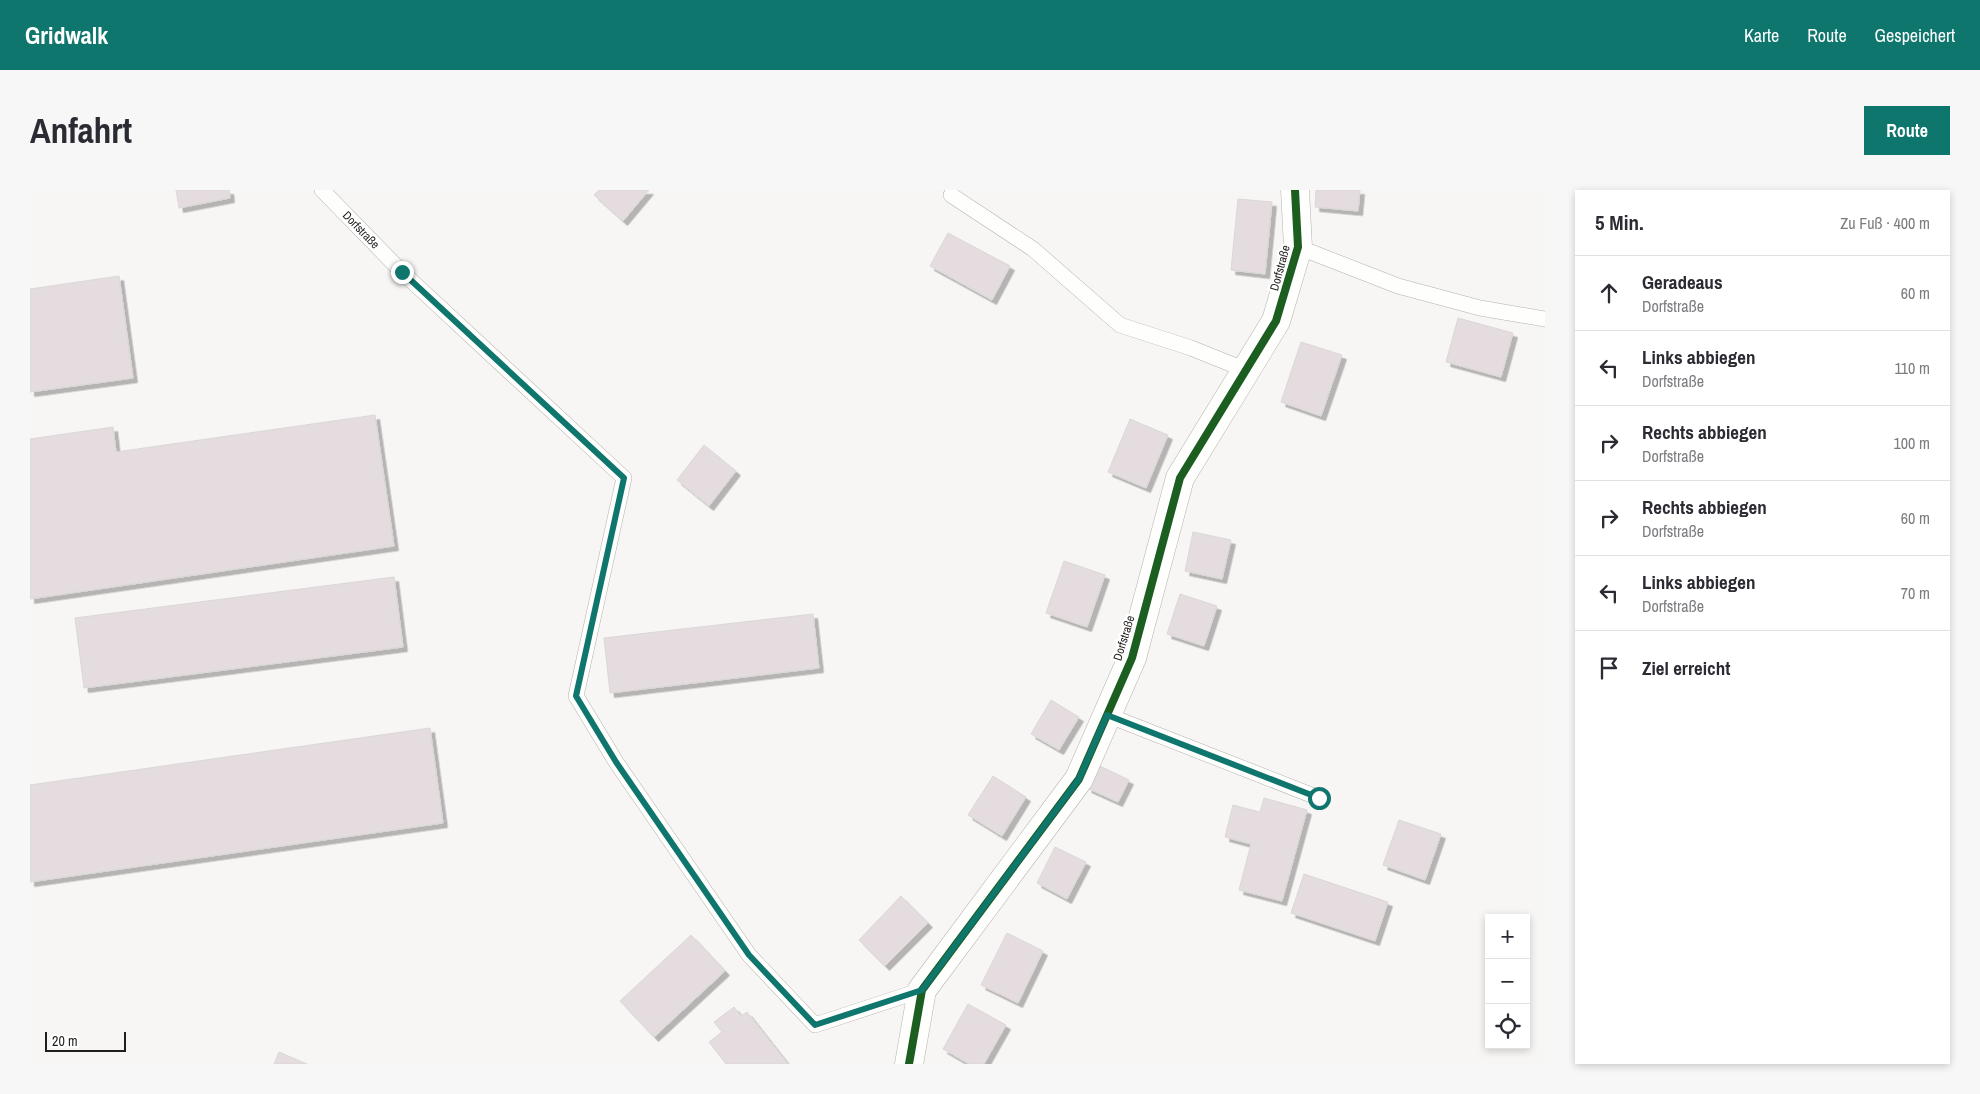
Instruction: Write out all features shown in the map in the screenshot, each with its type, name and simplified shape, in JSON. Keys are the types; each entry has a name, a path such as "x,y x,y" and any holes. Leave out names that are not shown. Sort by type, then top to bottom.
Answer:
{"street":[{"name":"Dorfstraße","path":"909,1064 922,990 1079,779 1132,658 1180,478 1276,321 1298,246 1295,190"}],"lane":[{"name":"Dorfstraße","path":"322,190 402,272 624,478 576,696 616,762 749,955 815,1025 922,990"},
{"path":"951,195 1033,249 1120,325 1191,348 1246,370"},
{"name":"Dorfstraße","path":"1298,246 1398,286 1480,308 1545,319"},
{"path":"1107,715 1319,798"}],"building":[{"path":"176,190 229,190 230,198 179,208"},
{"path":"599,190 649,190 623,221 594,195"},
{"path":"1316,190 1360,190 1358,211 1315,207"},
{"path":"1238,199 1272,202 1265,274 1231,270"},
{"path":"948,233 1010,266 992,300 930,266"},
{"path":"119,276 133,378 30,392 30,289"},
{"path":"1458,318 1513,333 1501,377 1446,362"},
{"path":"1301,342 1342,355 1321,416 1281,402"},
{"path":"375,415 394,546 30,599 30,439 113,427 116,452"},
{"path":"1130,419 1168,435 1146,488 1108,472"},
{"path":"704,445 736,471 709,506 677,480"},
{"path":"1193,532 1231,540 1222,579 1185,571"},
{"path":"1064,561 1105,575 1087,627 1046,613"},
{"path":"394,577 403,647 84,688 75,618"},
{"path":"1180,594 1217,606 1204,646 1167,634"},
{"path":"813,614 819,668 610,693 604,638"},
{"path":"1051,700 1079,717 1059,750 1031,734"},
{"path":"430,728 443,823 30,882 30,785"},
{"path":"1098,765 1129,780 1118,802 1087,788"},
{"path":"993,776 1026,797 1002,836 968,815"},
{"path":"1264,798 1307,810 1282,901 1239,890 1251,844 1225,837 1233,805 1260,812"},
{"path":"1399,820 1441,834 1425,880 1383,865"},
{"path":"1055,847 1086,862 1067,899 1037,883"},
{"path":"1304,874 1388,902 1375,941 1291,913"},
{"path":"901,896 928,923 885,966 859,940"},
{"path":"1007,933 1043,951 1018,1003 981,985"},
{"path":"691,935 725,971 654,1037 620,1001"},
{"path":"968,1004 1006,1025 984,1064 969,1064 943,1049"},
{"path":"734,1007 741,1016 747,1012 788,1064 726,1064 709,1042 722,1032 714,1022"},
{"path":"279,1052 307,1064 274,1064"}],"cycle path":[{"path":"909,1064 922,990 1079,779 1132,658 1180,478 1276,321 1298,247 1295,190"}],"route":[{"path":"402,272 624,478 576,696 616,762 749,955 815,1025 922,990 1079,779 1107,715 1319,798"}]}
